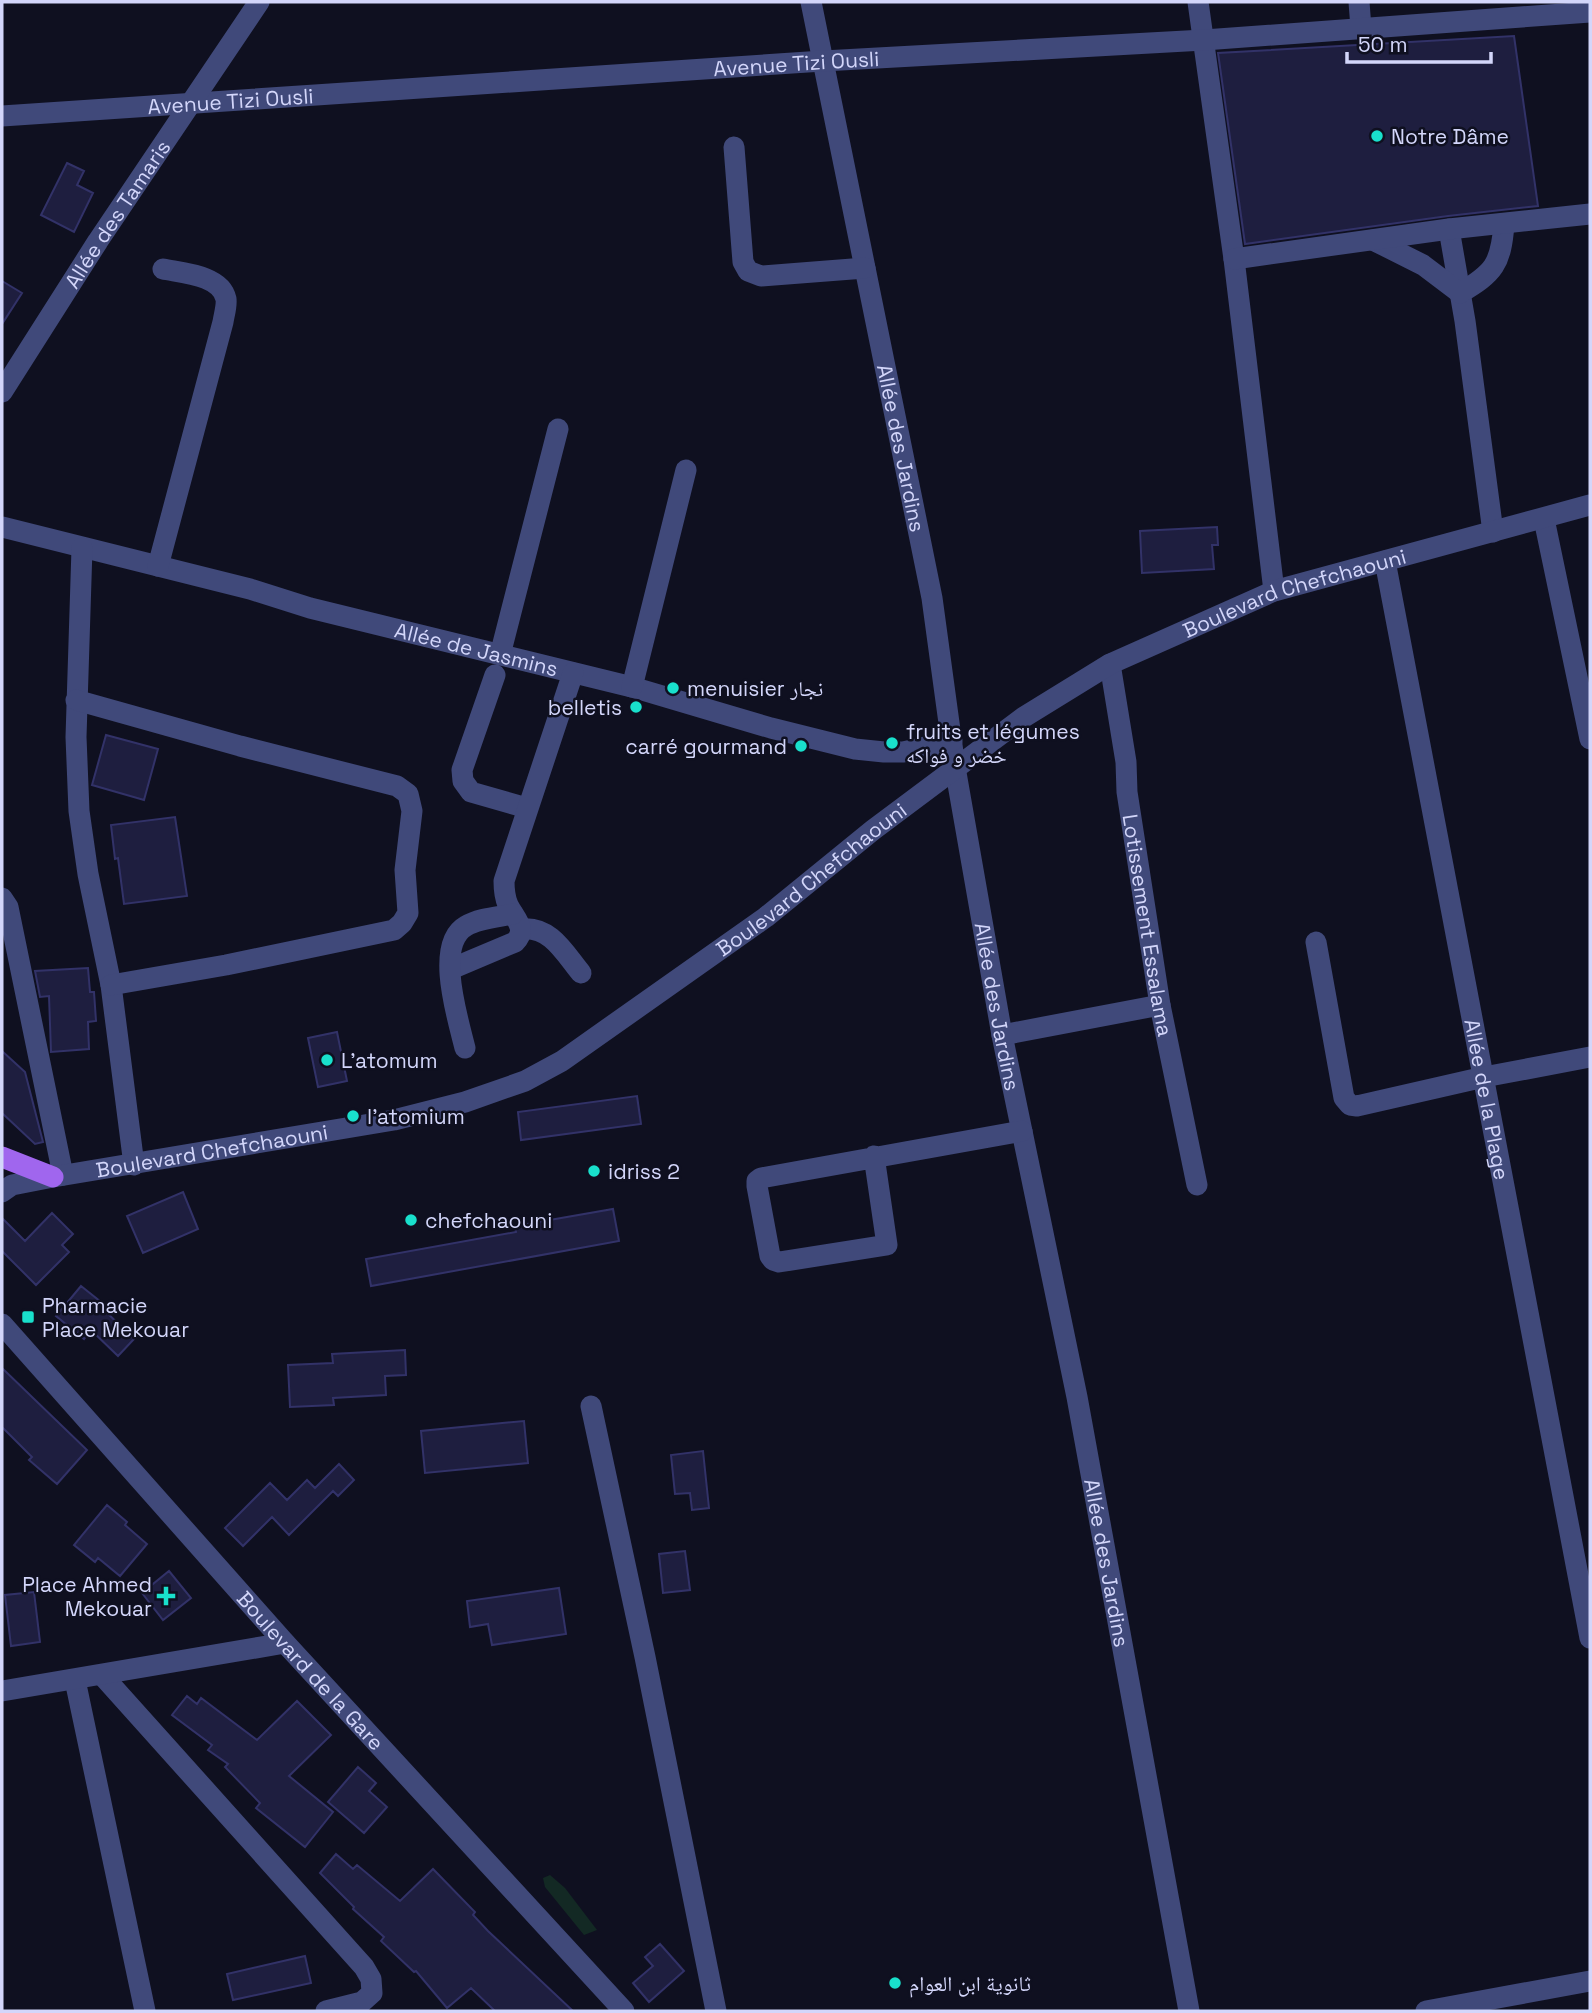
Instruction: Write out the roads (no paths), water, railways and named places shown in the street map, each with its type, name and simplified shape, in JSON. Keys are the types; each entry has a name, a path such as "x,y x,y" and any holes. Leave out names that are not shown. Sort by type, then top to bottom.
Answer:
{"main road":[{"path":"2,1157 58,1176"}],"street":[{"name":"Allée des Tamaris","path":"2,392 98,241 259,2"},
{"name":"Allée des Jardins","path":"811,2 932,598 955,768 1002,1035 1077,1397 1189,2011"},
{"path":"1198,2 1234,259 1275,591"},
{"path":"1359,2 1362,28"},
{"name":"Avenue Tizi Ousli","path":"2,116 823,61 1204,40 1362,28 1516,9 1590,12"},
{"path":"734,147 743,262 748,271 761,276 865,268"},
{"path":"1234,259 1450,229 1590,214"},
{"path":"1460,293 1490,273 1500,251 1504,224"},
{"path":"1450,229 1493,532"},
{"path":"1373,240 1423,265 1460,293"},
{"path":"158,566 227,300 220,287 205,278 163,269"},
{"path":"527,808 471,792 463,781 462,770 498,665 558,429"},
{"path":"632,687 686,470"},
{"name":"Boulevard Chefchaouni","path":"5,1187 394,1121 465,1102 525,1081 562,1061 766,917 1024,717 1110,664 1275,591 1590,505"},
{"path":"1544,519 1585,682 1590,739"},
{"name":"Allée de Jasmins","path":"2,527 250,589 498,665 573,673 855,749 903,752 953,741"},
{"path":"82,548 76,700 80,824 111,985 134,1165"},
{"name":"Allée de la Plage","path":"1385,561 1590,1630"},
{"name":"Lotissement Essalama","path":"1110,664 1160,1005 1197,1185"},
{"path":"451,969 515,942 521,934 518,921 504,893 504,881 573,673"},
{"path":"76,700 397,786 408,794 412,811 405,870 408,913 394,930 226,965 111,985"},
{"path":"2,898 8,907 58,1176"},
{"path":"465,1048 453,1000 450,950 459,931 471,923 518,921 536,929 551,936 581,974"},
{"path":"1316,942 1344,1098 1350,1105 1357,1106 1483,1077 1590,1057"},
{"path":"1002,1035 1160,1005"},
{"path":"874,1156 887,1245 779,1262 769,1256 757,1181 761,1178 874,1156 1022,1131"},
{"name":"Boulevard de la Gare","path":"2,1324 285,1643 624,2011"},
{"path":"591,1406 716,2011"},
{"path":"2,1691 285,1643"},
{"path":"102,1675 364,1967 371,1979 372,1993 362,2002 326,2011"},
{"path":"75,1680 145,2011"},
{"path":"1426,2011 1590,1980"}],"place":[{"name":"Notre Dâme","path":"1377,136"},
{"name":"menuisier نجار","path":"673,688"},
{"name":"belletis","path":"636,707"},
{"name":"fruits et légumes خضر و فواكه","path":"892,743"},
{"name":"carré gourmand","path":"801,746"},
{"name":"L'atomum","path":"327,1060"},
{"name":"l'atomium","path":"353,1116"},
{"name":"idriss 2","path":"594,1171"},
{"name":"chefchaouni","path":"411,1220"},
{"name":"Pharmacie Place Mekouar","path":"28,1317"},
{"name":"Place Ahmed Mekouar","path":"166,1596"},
{"name":"ثانوية ابن العوام","path":"895,1983"}]}
